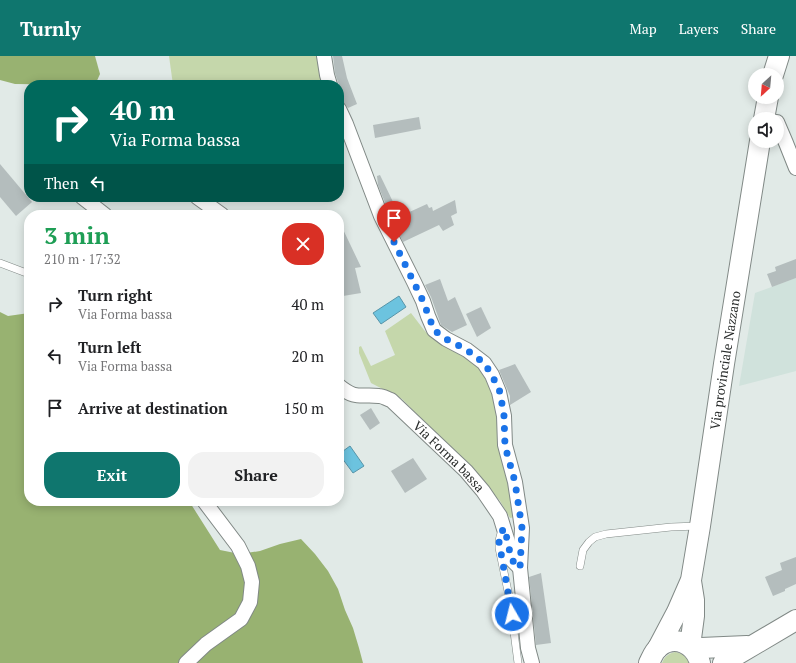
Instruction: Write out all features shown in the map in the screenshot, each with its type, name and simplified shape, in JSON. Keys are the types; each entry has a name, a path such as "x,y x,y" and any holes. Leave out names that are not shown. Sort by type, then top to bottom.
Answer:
{"main road":[{"path":"775,68 779,56"},
{"name":"Via provinciale Nazzano","path":"653,657 677,612 691,580 759,148"},
{"name":"Via provinciale Nazzano","path":"691,580 694,600 695,655"},
{"path":"653,657 664,644 678,641 684,643 695,655 702,648 738,655 796,620"}],"street":[{"path":"324,56 328,80"},
{"name":"Via Forma bassa","path":"344,120 381,216 423,301 434,330 446,339 467,350 484,363 492,375 500,392 504,416 505,446 515,482 522,528 520,568 528,648 532,663"},
{"path":"784,138 796,168"},
{"path":"88,202 99,210"},
{"path":"204,202 215,210"},
{"name":"Via Forma bassa","path":"344,390 356,396 380,396 391,400 466,471 483,491 500,516 508,542 511,559 520,568"},
{"path":"186,663 206,644 241,619 250,602 252,582 248,566 238,546 208,506"}],"lane":[{"path":"0,263 24,272"},
{"path":"580,566 583,550 589,542 606,534 671,527 700,526"},
{"path":"504,528 500,535 499,548 510,601 518,663"}],"shaded area":[{"path":"796,278 796,371 739,386 755,293"}],"green space":[{"path":"0,56 95,56 100,74 97,80 24,80 24,84 15,84 0,80"},
{"path":"169,56 318,56 323,80 172,80"},
{"path":"0,312 8,316 24,314 24,506 192,506 220,550 240,554 260,551 301,539 328,571 338,589 353,628 363,663 0,663"},
{"path":"411,313 431,337 464,353 481,369 495,401 502,458 515,517 510,518 500,501 402,399 371,383 359,353 359,347 361,346 371,366 395,355 385,331"},
{"path":"675,652 684,655 689,663 662,663 667,656"}],"water":[{"path":"399,296 406,307 381,324 373,313"},
{"path":"350,446 364,466 353,473 344,461 344,450"}],"building":[{"path":"333,56 342,56 347,78 357,104 348,108 344,103 344,80 337,80"},
{"path":"419,117 421,129 375,138 373,125"},
{"path":"0,164 24,192 24,202 32,202 16,216 0,197"},
{"path":"380,175 395,206 399,204 405,214 427,204 429,208 432,207 433,211 455,200 457,213 451,216 454,225 443,231 439,225 403,242 378,185 377,176"},
{"path":"344,231 361,267 355,268 361,293 344,296"},
{"path":"796,259 796,278 772,287 767,274 776,271 775,267"},
{"path":"440,279 448,301 455,297 467,325 452,332 441,325 425,285"},
{"path":"481,307 491,328 477,337 466,314"},
{"path":"515,364 531,392 510,405 510,396 499,370"},
{"path":"371,408 380,423 370,430 360,415"},
{"path":"413,458 427,479 405,493 391,471"},
{"path":"796,557 796,584 773,596 765,577 782,570 780,563"},
{"path":"541,573 551,643 536,645 529,577"}],"route":[{"path":"394,242 423,301 434,330 446,339 467,350 484,363 492,375 500,392 504,416 505,446 515,482 522,528 520,568 511,559 504,528 500,535 499,542 512,614"}]}
